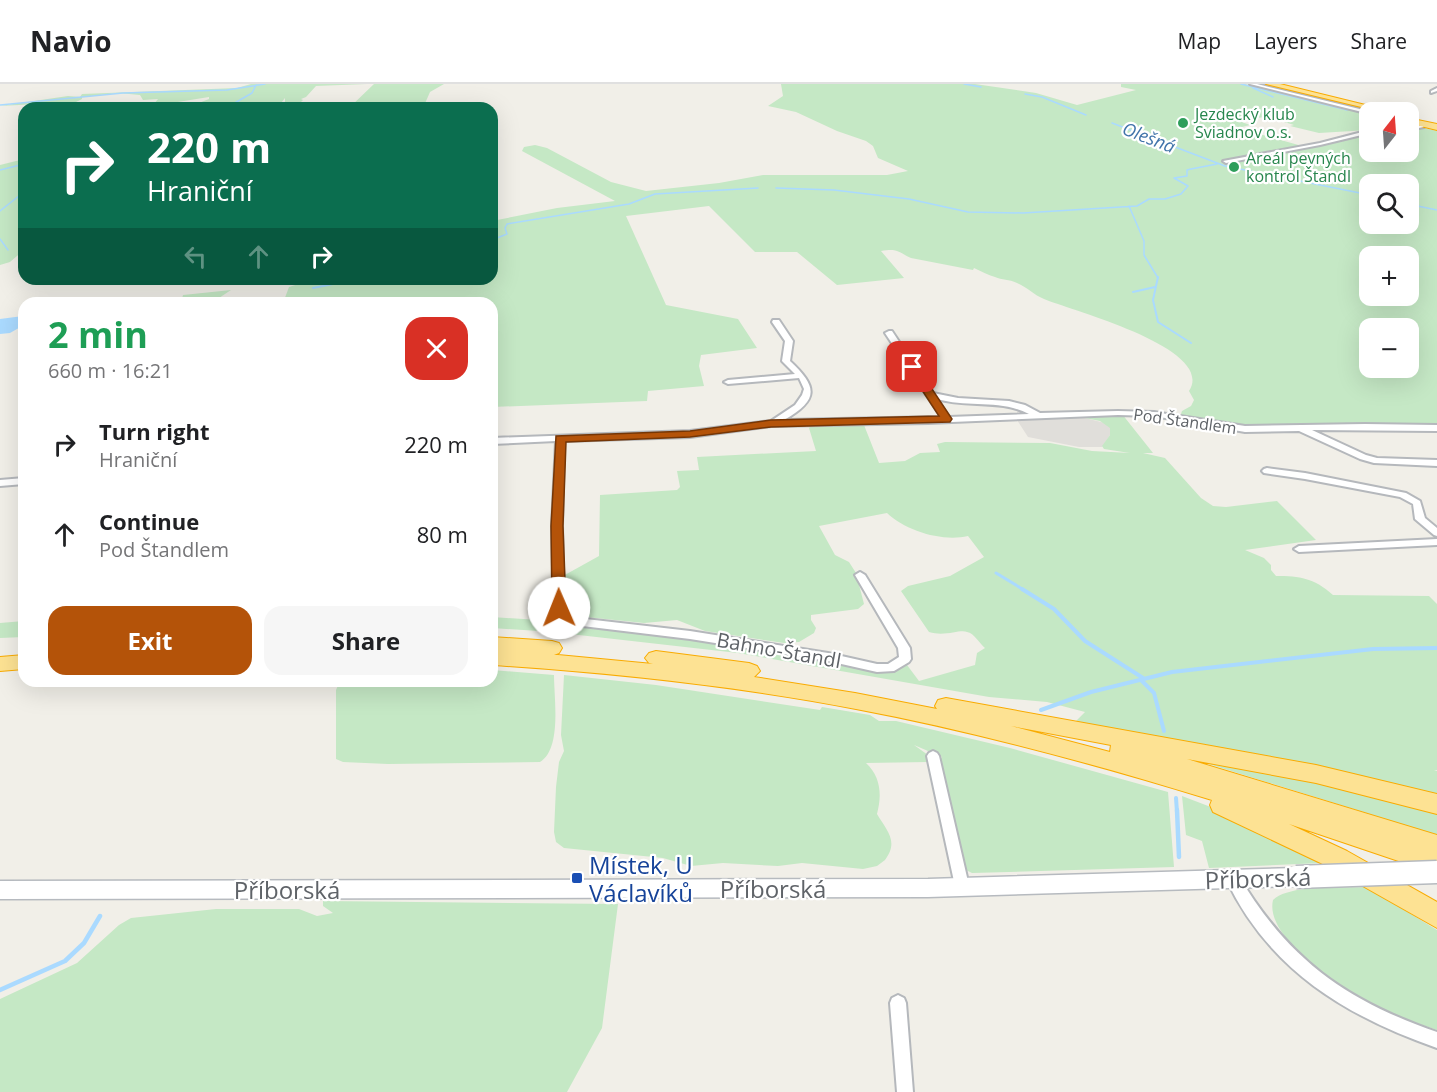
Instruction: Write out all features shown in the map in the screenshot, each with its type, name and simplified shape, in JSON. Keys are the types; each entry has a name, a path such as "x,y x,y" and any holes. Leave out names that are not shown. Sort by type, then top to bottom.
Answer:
{"highway":[{"path":"1262,84 1359,107"},
{"path":"1270,84 1359,105"},
{"path":"1419,123 1437,127"},
{"path":"498,645 678,675 802,692 894,709 1046,744 1236,798 1437,863"},
{"path":"0,652 18,651"},
{"path":"498,658 558,655 683,661 778,675 1293,770 1437,804"},
{"path":"0,664 18,663"},
{"path":"939,705 1090,741 1181,766 1437,846"},
{"path":"1046,744 1156,779 1279,829 1377,879 1437,916"}],"main road":[{"name":"Příborská","path":"0,890 962,886 1437,872"}],"street":[{"path":"1252,84 1359,110"},
{"path":"1419,127 1437,127"},
{"path":"1226,161 1359,135"},
{"name":"Pod Štandlem","path":"771,423 791,413 803,402 807,388 806,382 786,361 789,341 776,322"},
{"path":"889,333 946,419"},
{"path":"728,382 800,376"},
{"name":"Pod Štandlem","path":"931,395 949,400 1014,403 1036,414"},
{"name":"Pod Štandlem","path":"498,441 690,434 771,423 946,419 1036,414 1154,414 1245,429 1437,428"},
{"name":"Pod Štandlem","path":"1299,428 1364,458 1377,461 1437,463"},
{"name":"Bahno-Štandl","path":"560,439 557,526 559,608 564,615 574,621 690,635 828,657 877,668 890,668 905,659 904,648 860,574"},
{"path":"1267,471 1403,495 1417,503 1420,519 1437,533"},
{"path":"0,483 18,482"},
{"path":"1299,549 1437,542"},
{"path":"933,756 962,886"},
{"path":"1233,879 1255,918 1307,973 1368,1013 1437,1040"},
{"path":"897,1003 905,1092"}],"shaded area":[{"path":"1083,416 1105,423 1111,428 1110,435 1102,447 1079,447 1028,437 1015,417"}],"green space":[{"path":"251,84 367,84 316,86 301,99 303,100 301,102 285,102 285,98 282,102 201,102 209,97 178,102 156,102 158,99 143,100 140,95 118,93 82,97 76,102 27,102 68,96 80,97 82,94 237,88"},
{"path":"374,84 444,84 430,92 426,102 355,102"},
{"path":"781,84 975,84 1036,93 1077,105 1136,90 1121,87 1121,84 1245,84 1359,112 1359,131 1319,133 1290,126 1294,125 1281,121 1287,119 1276,117 1239,121 1250,125 1238,128 1302,146 1223,162 1359,137 1359,162 1419,162 1419,129 1437,131 1437,427 1250,428 1180,417 1182,411 1191,406 1194,400 1189,391 1192,375 1182,360 1137,333 1044,299 1017,283 1000,279 974,268 973,270 911,258 895,250 881,251 904,278 837,285 797,252 755,252 709,206 626,216 666,305 738,319 757,348 701,355 699,366 704,386 648,391 647,401 498,407 498,297 285,297 289,287 295,285 498,285 498,220 557,208 615,201 522,151 524,147 535,145 547,148 611,182 646,191 719,183 763,175 887,175 908,171 878,158 873,146 866,141 837,131 796,112 768,106 783,96"},
{"path":"18,160 18,255 10,262 0,265 0,165"},
{"path":"231,290 220,297 182,297 183,295"},
{"path":"1122,414 1153,453 1143,453 1165,458 1201,498 1213,506 1226,507 1277,501 1316,540 1245,550 1264,558 1271,565 1271,570 1276,576 1306,579 1333,595 1429,596 1437,604 1437,770 1434,770 1437,771 1437,798 1075,722 1085,712 1047,702 989,697 738,653 561,633 561,617 843,663 876,671 892,671 907,665 919,681 975,665 977,653 985,648 974,636 964,631 941,634 929,632 901,591 908,586 950,576 984,557 968,536 936,536 914,530 887,513 819,526 835,555 849,562 856,573 864,604 858,609 811,615 816,628 814,633 799,642 784,643 705,631 677,620 644,623 576,616 564,604 563,576 599,556 600,495 677,490 680,487 677,471 699,470 697,457 816,451 809,428 811,426 857,424 864,425 879,463 905,461 920,453 940,452 937,444 945,442 1050,443 1092,451 1130,453 1104,449 1102,446 1110,435 1110,428 1100,421 1083,416"},
{"path":"498,617 554,621 554,632 498,628"},
{"path":"18,622 18,637 0,638 0,623"},
{"path":"498,670 554,675 554,735 547,755 540,762 388,764 343,762 336,759 337,687 498,687"},
{"path":"564,675 656,685 820,710 822,707 870,715 879,721 896,721 1010,748 1168,792 1174,867 972,873 964,869 938,761 942,757 914,745 928,755 928,762 866,763 877,780 880,793 877,814 888,831 891,842 885,860 877,866 863,869 802,863 778,866 723,863 691,866 663,858 564,848 556,842 554,832 559,762 564,751 561,735"},
{"path":"1199,761 1303,780 1437,813 1437,835"},
{"path":"1182,796 1237,817 1321,863 1209,868 1202,841 1186,835"},
{"path":"1367,887 1437,930 1437,1030 1393,1015 1338,984 1298,951 1283,934 1274,916 1273,900 1291,891"},
{"path":"323,901 618,904 602,1028 567,1092 0,1092 0,999 77,963 119,925 131,918 216,909 299,909 317,916 333,913 323,906"}],"water":[{"path":"18,317 18,328 10,333 0,334 0,319"}],"waterway":[{"path":"256,85 265,84"},
{"name":"Olešná","path":"964,84 981,87"},
{"path":"1241,84 1347,110"},
{"path":"31,102 123,93 227,90 256,85"},
{"path":"236,102 252,93 256,85"},
{"path":"1253,88 1273,97"},
{"name":"Olešná","path":"1025,94 1042,97 1086,115"},
{"path":"0,105 18,103"},
{"name":"Olešná","path":"1112,123 1225,166 1359,193"},
{"path":"1129,206 1137,206 1149,199 1165,199 1181,194 1188,186 1174,178 1187,176 1187,170 1217,164"},
{"path":"0,170 18,166"},
{"path":"498,238 507,234 505,228 507,224 629,204 655,194 758,188"},
{"path":"776,188 834,190 909,199 968,212 1023,213 1129,206"},
{"path":"0,211 18,197"},
{"path":"1129,206 1144,241 1144,255 1158,278"},
{"name":"Olešná","path":"1419,206 1437,210"},
{"path":"0,239 8,250"},
{"path":"1158,278 1153,300 1158,322 1191,343"},
{"path":"313,288 328,285"},
{"path":"1133,292 1155,287"},
{"path":"996,573 1024,590"},
{"path":"1022,589 1054,609 1085,641 1143,678"},
{"path":"1041,710 1091,692 1172,672 1373,649 1437,648"},
{"path":"1141,680 1154,693 1164,731"},
{"path":"1176,798 1177,812"},
{"path":"1177,810 1179,857"},
{"path":"0,990 65,961 84,943 100,916"}],"place":[{"name":"Jezdecký klub Sviadnov o.s.","path":"1183,123"},
{"name":"Areál pevných kontrol Štandl","path":"1234,167"},
{"name":"Místek, U Václavíků","path":"577,878"}],"route":[{"path":"559,608 557,526 560,439 690,434 771,423 946,419 912,367"}]}
